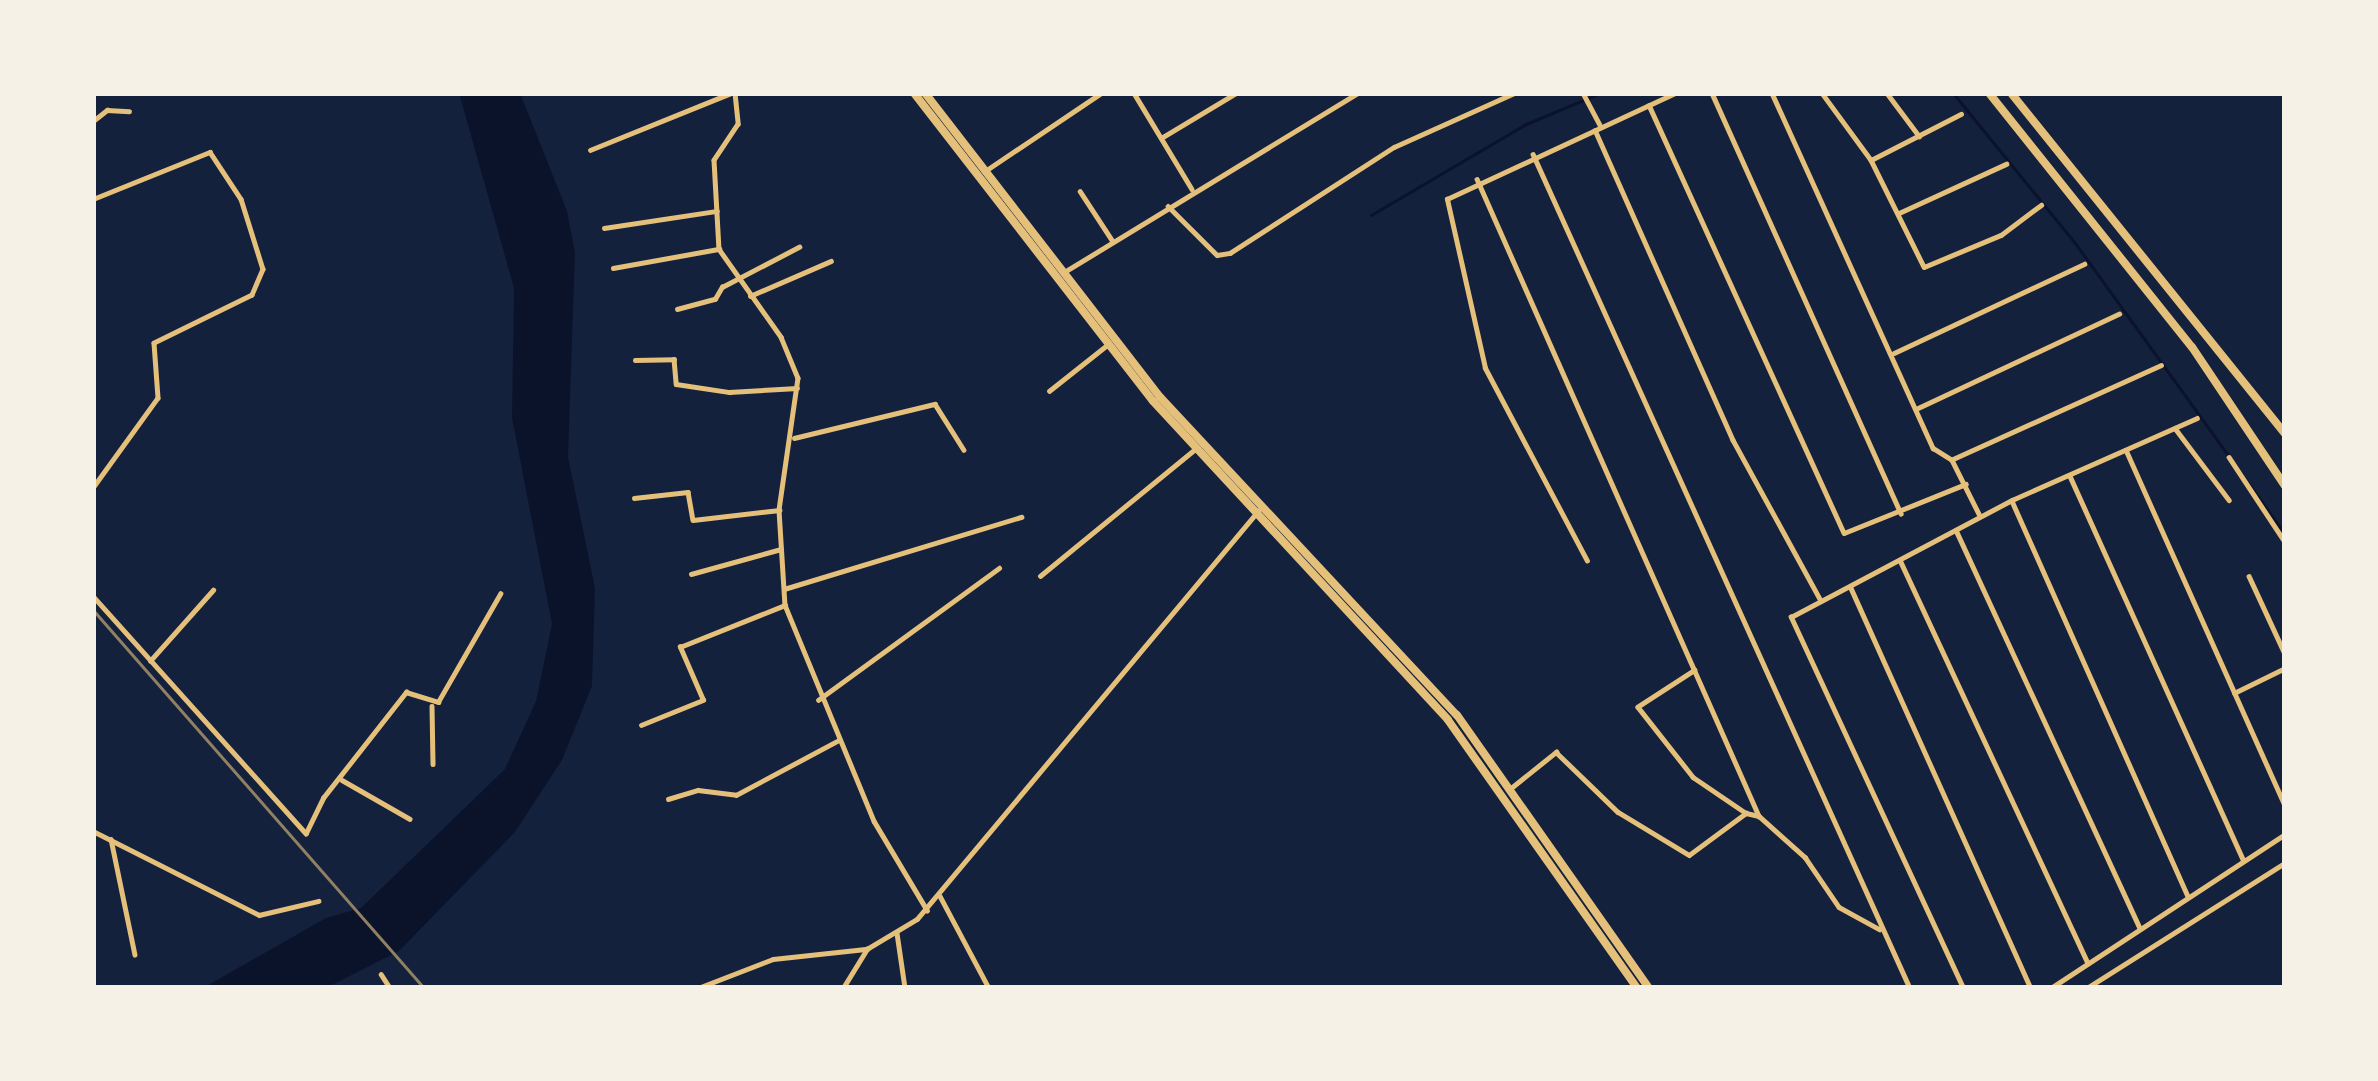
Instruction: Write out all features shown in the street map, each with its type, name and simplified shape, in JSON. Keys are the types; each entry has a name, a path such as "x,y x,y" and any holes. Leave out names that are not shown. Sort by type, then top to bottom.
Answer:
{"highway":[{"path":"914,93 1107,345 1195,449 1400,650 1510,789 1649,988"},
{"path":"925,93 1160,398 1448,720 1637,988"},
{"path":"1989,93 2192,347 2285,486"},
{"path":"2011,93 2285,434"}],"street":[{"path":"590,150 733,93 738,124 714,160 719,249 781,338 797,388 794,438 778,511 785,605 818,700 890,852 927,910"},
{"path":"983,172 1101,93"},
{"path":"1134,93 1192,189"},
{"path":"1162,137 1236,93"},
{"path":"1063,273 1192,189 1358,93"},
{"path":"1168,206 1217,255 1230,253 1394,148 1514,93"},
{"path":"1583,93 1733,440 1821,601"},
{"path":"1587,561 1486,368 1446,216 1453,192 1477,179 1675,93"},
{"path":"1712,93 1901,514"},
{"path":"1772,93 1933,448 1952,460 1980,515"},
{"path":"1822,93 1870,160 1924,268 2001,235 2041,205"},
{"path":"1887,93 1919,136"},
{"path":"1648,105 1844,533 1901,514 1966,484"},
{"path":"93,122 106,110 129,111"},
{"path":"1870,160 1961,114"},
{"path":"93,200 210,152 241,199 263,269 253,295 154,343 158,398 93,488"},
{"path":"1533,154 1910,988"},
{"path":"1899,214 2006,164"},
{"path":"1477,179 1759,816 1805,857 1839,907 1879,928"},
{"path":"1080,190 1112,240"},
{"path":"604,228 716,211"},
{"path":"677,309 715,299 738,278 799,247"},
{"path":"614,268 719,249"},
{"path":"750,296 832,261"},
{"path":"1892,354 2084,264"},
{"path":"1916,410 2120,314"},
{"path":"1048,391 1107,345"},
{"path":"635,360 674,359 676,384 729,392 797,388"},
{"path":"1952,460 2161,365"},
{"path":"794,438 935,404 964,450"},
{"path":"1963,988 1791,617 1980,515 2198,418"},
{"path":"2175,428 2229,500"},
{"path":"1040,576 1195,449"},
{"path":"2126,450 2285,806"},
{"path":"2229,457 2285,542"},
{"path":"2069,474 2243,859"},
{"path":"634,498 688,492 693,520 778,511"},
{"path":"2012,500 2188,896"},
{"path":"698,988 773,959 867,949 927,910 1259,510"},
{"path":"784,589 1021,518"},
{"path":"1956,529 2140,928"},
{"path":"691,574 781,549"},
{"path":"1899,558 2088,963"},
{"path":"818,700 999,568"},
{"path":"2249,576 2285,654"},
{"path":"1850,587 2031,988"},
{"path":"150,661 213,590"},
{"path":"433,764 432,706 500,594"},
{"path":"93,596 299,831 311,830 323,798 342,780 406,692 432,706"},
{"path":"641,725 703,700 680,647 785,605"},
{"path":"2234,693 2285,668"},
{"path":"1695,670 1638,707 1693,777 1746,813 1759,816"},
{"path":"668,799 698,790 736,795 838,740"},
{"path":"1510,789 1556,752 1618,812 1689,855 1746,813"},
{"path":"342,780 410,819"},
{"path":"93,831 260,915 318,901"},
{"path":"2051,988 2285,834"},
{"path":"93,840 101,837"},
{"path":"111,839 135,956"},
{"path":"2087,988 2285,863"},
{"path":"940,896 989,988"},
{"path":"897,933 905,988"},
{"path":"843,988 867,949"},
{"path":"381,974 390,988"}],"water":[{"path":"459,93 520,93 567,211 575,252 568,457 595,588 592,686 562,760 515,832 399,951 326,988 203,988 326,918 361,908 505,769 536,701 552,624 512,418 514,288"}],"waterway":[{"path":"1371,215 1526,124 1600,93"},
{"path":"1953,93 2075,243 2285,534"}],"railway":[{"path":"93,610 424,988"}]}
